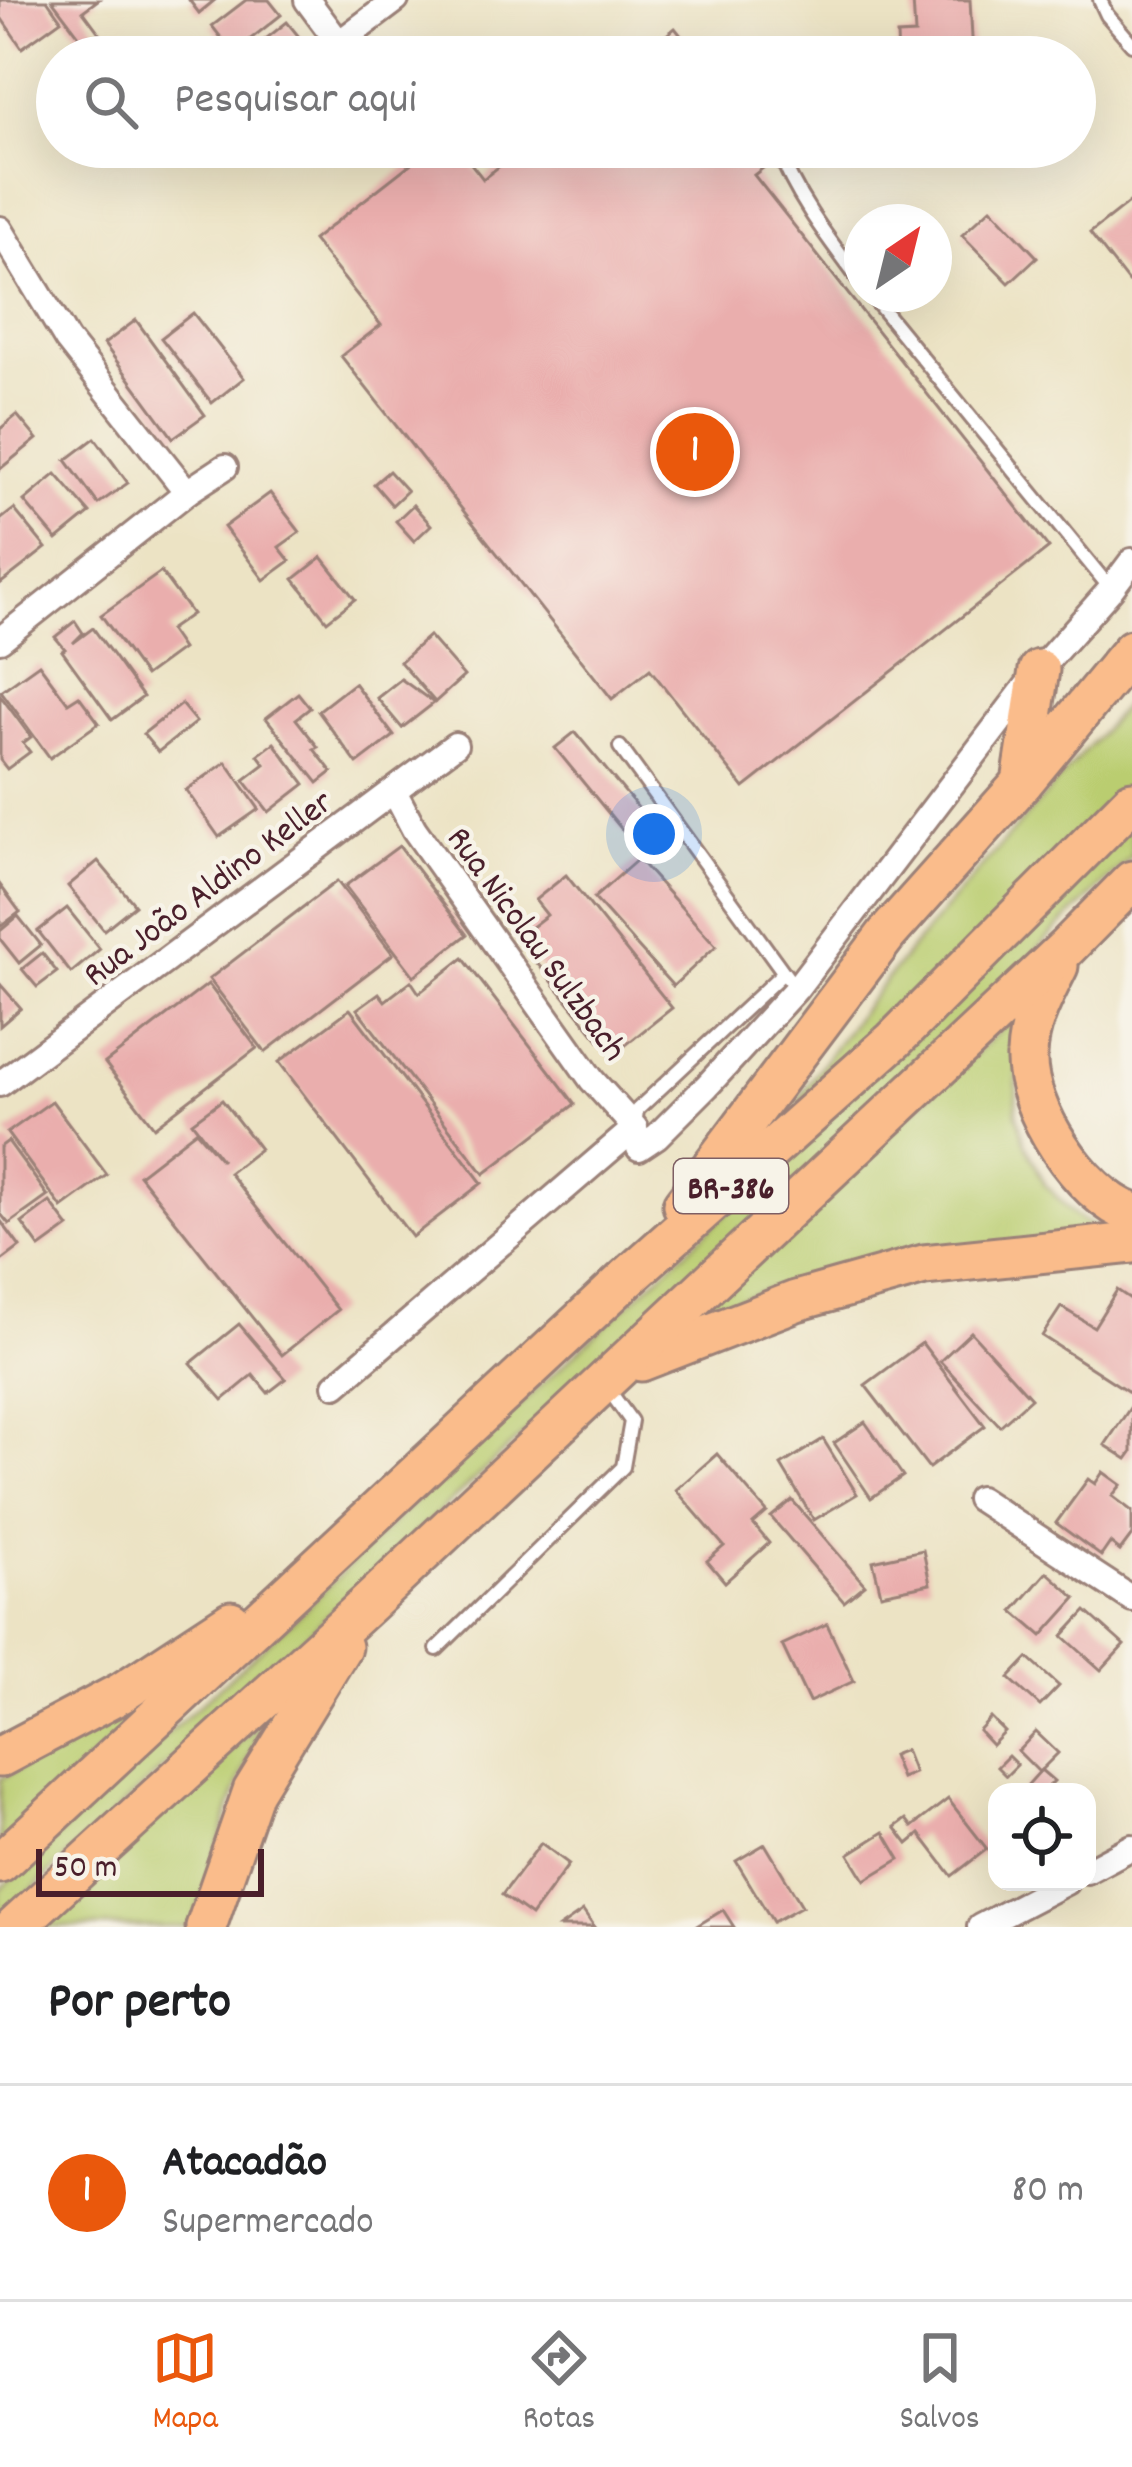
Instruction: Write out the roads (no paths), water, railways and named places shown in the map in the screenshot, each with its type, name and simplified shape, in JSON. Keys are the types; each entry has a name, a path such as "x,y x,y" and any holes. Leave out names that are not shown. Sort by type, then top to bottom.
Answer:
{"highway":[{"path":"627,1278 887,934 1132,650"},
{"path":"1022,783 1040,670"},
{"name":"BR-386","path":"0,1863 627,1278 894,1040 1132,801"},
{"name":"BR-386","path":"15,1927 369,1603 1132,881"},
{"path":"1067,947 1034,1016 1026,1058 1032,1090 1077,1173 1096,1193 1132,1213"},
{"path":"611,1376 796,1301 924,1265 1132,1243"},
{"path":"0,1757 122,1694 320,1562"},
{"path":"206,1927 254,1791 369,1603"}],"street":[{"path":"307,0 333,36"},
{"path":"349,36 395,0"},
{"path":"0,229 67,340 188,492"},
{"path":"0,640 225,467"},
{"path":"336,1385 643,1125 789,981 1132,561"},
{"name":"Rua João Aldino Keller","path":"0,1084 455,745"},
{"name":"Rua Nicolau Sulzbach","path":"394,791 414,830 592,1080 643,1125"},
{"path":"979,1499 1132,1599"},
{"path":"1096,1866 1132,1847"},
{"path":"980,1927 1049,1891"}],"lane":[{"path":"1100,0 1132,44"},
{"path":"785,168 844,260"},
{"path":"885,312 1111,589"},
{"path":"620,747 789,981"},
{"path":"437,1649 622,1467 631,1420 611,1376"}],"place":[{"name":"Atacadão","path":"695,452"}]}
